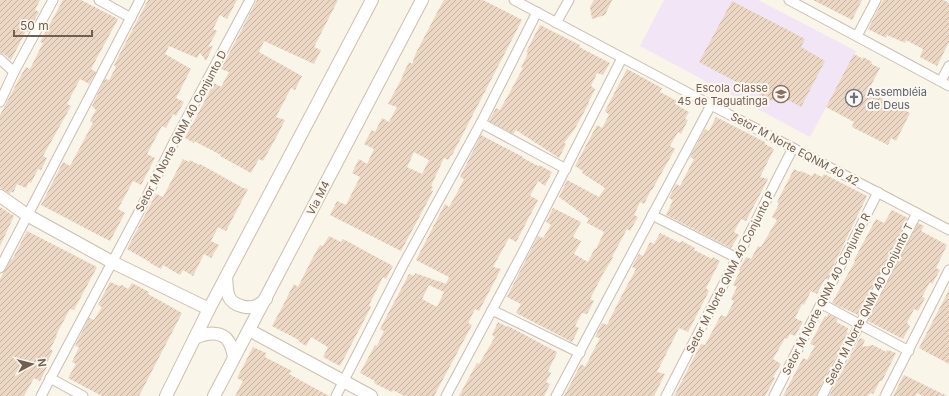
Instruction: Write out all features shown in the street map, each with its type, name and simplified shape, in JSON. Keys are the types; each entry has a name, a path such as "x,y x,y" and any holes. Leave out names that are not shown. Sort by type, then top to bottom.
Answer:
{"main road":[{"path":"166,396 226,277 372,0"},
{"name":"Via M4","path":"214,396 422,0"},
{"path":"0,196 27,215 112,262 210,309"},
{"path":"226,277 227,290 230,298 235,303 249,307 258,306 266,299"},
{"path":"249,330 372,396"},
{"path":"195,338 203,334 214,333 222,335 229,340 234,358"}],"street":[{"path":"0,102 14,72 53,0"},
{"path":"99,0 131,18"},
{"path":"0,268 140,0"},
{"name":"Setor M Norte QNM 40 Conjunto D","path":"41,396 250,0"},
{"name":"Setor M Norte EQNM 40 42","path":"514,0 949,230"},
{"path":"556,23 569,0"},
{"path":"789,0 945,83 949,66"},
{"path":"857,36 876,0"},
{"path":"336,396 403,265 481,124 537,12"},
{"path":"446,396 522,254 622,58"},
{"path":"0,60 14,72"},
{"path":"556,396 711,105"},
{"path":"481,124 566,169"},
{"name":"Setor M Norte QNM 40 Conjunto P","path":"666,396 793,148"},
{"name":"Setor M Norte QNM 40 Conjunto R","path":"774,396 878,192"},
{"name":"Setor M Norte QNM 40 Conjunto T","path":"822,396 917,213"},
{"path":"652,215 737,258"},
{"path":"885,396 949,270"},
{"path":"822,304 908,351"},
{"path":"492,310 580,353"},
{"path":"50,378 83,396"}],"shaded area":[{"name":"Escola Classe 45 de Taguatinga","path":"664,0 758,0 856,51 810,137 640,46"}],"building":[{"path":"0,0 40,0 35,10 39,12 28,32 26,31 11,60 4,54 0,53"},
{"path":"63,0 81,0 118,19 91,69 96,72 89,84 80,79 70,98 67,104 71,106 43,156 47,158 41,170 38,169 31,183 29,182 26,188 17,184 13,193 11,191 10,194 0,188 0,115 26,67 30,69 43,43 40,42"},
{"path":"148,0 237,0 227,19 220,15 213,29 217,31 208,47 213,46 206,61 200,53 197,58 169,46 165,54 191,69 176,98 184,102 176,116 173,114 166,128 162,126 147,154 155,158 141,185 133,181 118,209 125,213 110,241 41,205 63,162 70,166 93,123 90,121 96,110 92,106 105,79 109,80 116,67 114,65"},
{"path":"257,0 338,0 314,47 321,50 314,64 264,41 259,52 302,76 295,90 291,88 276,117 285,120 278,134 263,161 259,159 251,173 220,156 221,155 185,138 214,83 221,87 229,72 221,69"},
{"path":"444,0 483,0 522,20 452,155 448,160 444,158 431,186 433,187 431,190 433,191 401,251 330,215 337,201 346,205 360,177 352,173 359,159 367,164 374,149 364,144 372,130 375,132 382,118 389,122 397,107 388,104 409,62 412,64 416,53","holes":["414,152 429,160 422,174 407,167"]},
{"path":"594,0 612,0 605,15 592,19 590,7"},
{"path":"813,0 862,0 852,20"},
{"path":"883,0 944,0 949,3 949,42 937,66 920,57 923,49 906,40 905,43 887,35 886,38 868,29"},
{"path":"732,1 805,39 801,47 825,61 801,107 776,94 772,101 699,62"},
{"path":"540,25 580,45 579,47 610,63 603,75 597,73 591,86 595,89 589,103 574,130 564,143 566,144 559,158 516,130 513,134 489,121 496,108 500,110 523,68 521,68 528,53 526,52"},
{"path":"854,54 863,59 863,57 872,62 871,64 880,68 868,91 910,113 896,141 891,138 888,145 852,127 854,122 826,107"},
{"path":"627,69 662,88 660,92 677,101 675,104 689,112 685,119 688,120 681,134 678,132 670,146 675,149 644,204 640,202 634,215 638,217 630,231 627,229 605,270 590,299 594,301 587,314 582,313 575,326 579,328 572,342 516,313 521,304 507,297 538,236 543,238 551,225 546,222 553,208 581,222 573,237 581,241 574,254 588,262 595,248 596,249 604,232 587,223 589,219 559,197 567,180 599,197 605,188 582,173 583,171 575,166 597,125 602,128 609,115 605,111"},
{"path":"716,117 765,142 765,144 774,149 760,177 768,179 746,221 741,219 734,232 739,235 731,248 666,215 673,200 669,198 676,184 680,186 694,159 690,157 705,129 709,131"},
{"path":"481,135 552,172 545,186 538,181 530,196 538,200 516,242 509,238 493,267 501,269 479,311 475,309 468,323 472,325 434,396 404,396 374,383 375,381 360,373 375,345 377,346 384,331 380,329 409,274 414,276 415,273 446,284 449,277 416,260 445,204 449,207 457,193 464,179 460,177","holes":["429,285 444,292 437,307 422,299"]},
{"path":"183,159 189,162 190,160 199,165 200,164 243,188 248,189 226,231 218,227 211,241 219,245 211,258 204,254 193,276 183,270 180,275 163,265 161,269 127,249 156,194 163,197"},
{"path":"794,169 812,176 814,173 822,177 824,174 867,196 827,279 825,279 817,294 811,291 804,305 802,304 795,318 803,322 795,336 790,334 787,339 785,338 773,359 781,364 773,377 775,378 765,396 674,396 701,344 705,345 721,315 726,317 734,301 731,299 737,287 733,285 740,271 739,270 746,257 751,259 758,246 761,247 777,220 772,217 779,204 777,202"},
{"path":"0,207 14,216 0,246"},
{"path":"892,210 908,218 858,315 832,303 876,219 884,223"},
{"path":"918,223 924,226 921,231 947,245 936,268 940,270 932,284 930,282 922,297 925,298 918,311 914,309 907,323 910,326 903,339 868,321"},
{"path":"27,231 97,267 74,310 70,309 56,335 57,336 50,349 53,351 45,366 47,367 40,381 34,378 24,396 0,396 0,279"},
{"path":"660,233 680,243 682,241 695,248 694,250 712,259 713,257 720,261 706,288 709,291 688,332 679,328 657,372 665,374 654,396 564,396 581,364 585,367 600,338 595,337 602,323 607,325 636,269 632,267 639,254 643,256 650,242 654,244"},
{"path":"329,236 341,242 343,239 393,266 386,279 383,277 369,305 371,307 340,366 323,357 328,347 311,337 306,346 298,341 299,340 272,326 294,284 298,287 320,245 323,246"},
{"path":"110,282 119,286 122,285 128,289 132,283 149,292 148,294 182,313 139,396 102,396 68,378 76,364 72,362 79,347 75,346 89,318 94,320 102,307 98,305"},
{"path":"949,290 949,364 919,348"},
{"path":"828,314 838,319 836,322 848,328 848,333 816,396 783,396 803,358 807,360 815,346 810,344 825,316 827,317"},
{"path":"498,322 557,352 548,371 551,373 546,382 550,384 544,396 459,396 477,363 479,364 495,337 492,335"},
{"path":"860,338 865,340 862,347 873,345 886,352 887,350 896,353 882,381 880,381 873,394 870,393 868,396 829,396"},
{"path":"253,347 266,353 265,357 292,371 289,374 329,396 235,396 243,381 237,378"},
{"path":"904,375 947,396 923,396 917,393 916,396 893,396"}],"place":[{"name":"Escola Classe 45 de Taguatinga","path":"781,94"},
{"name":"Assembléia de Deus","path":"854,98"}]}
